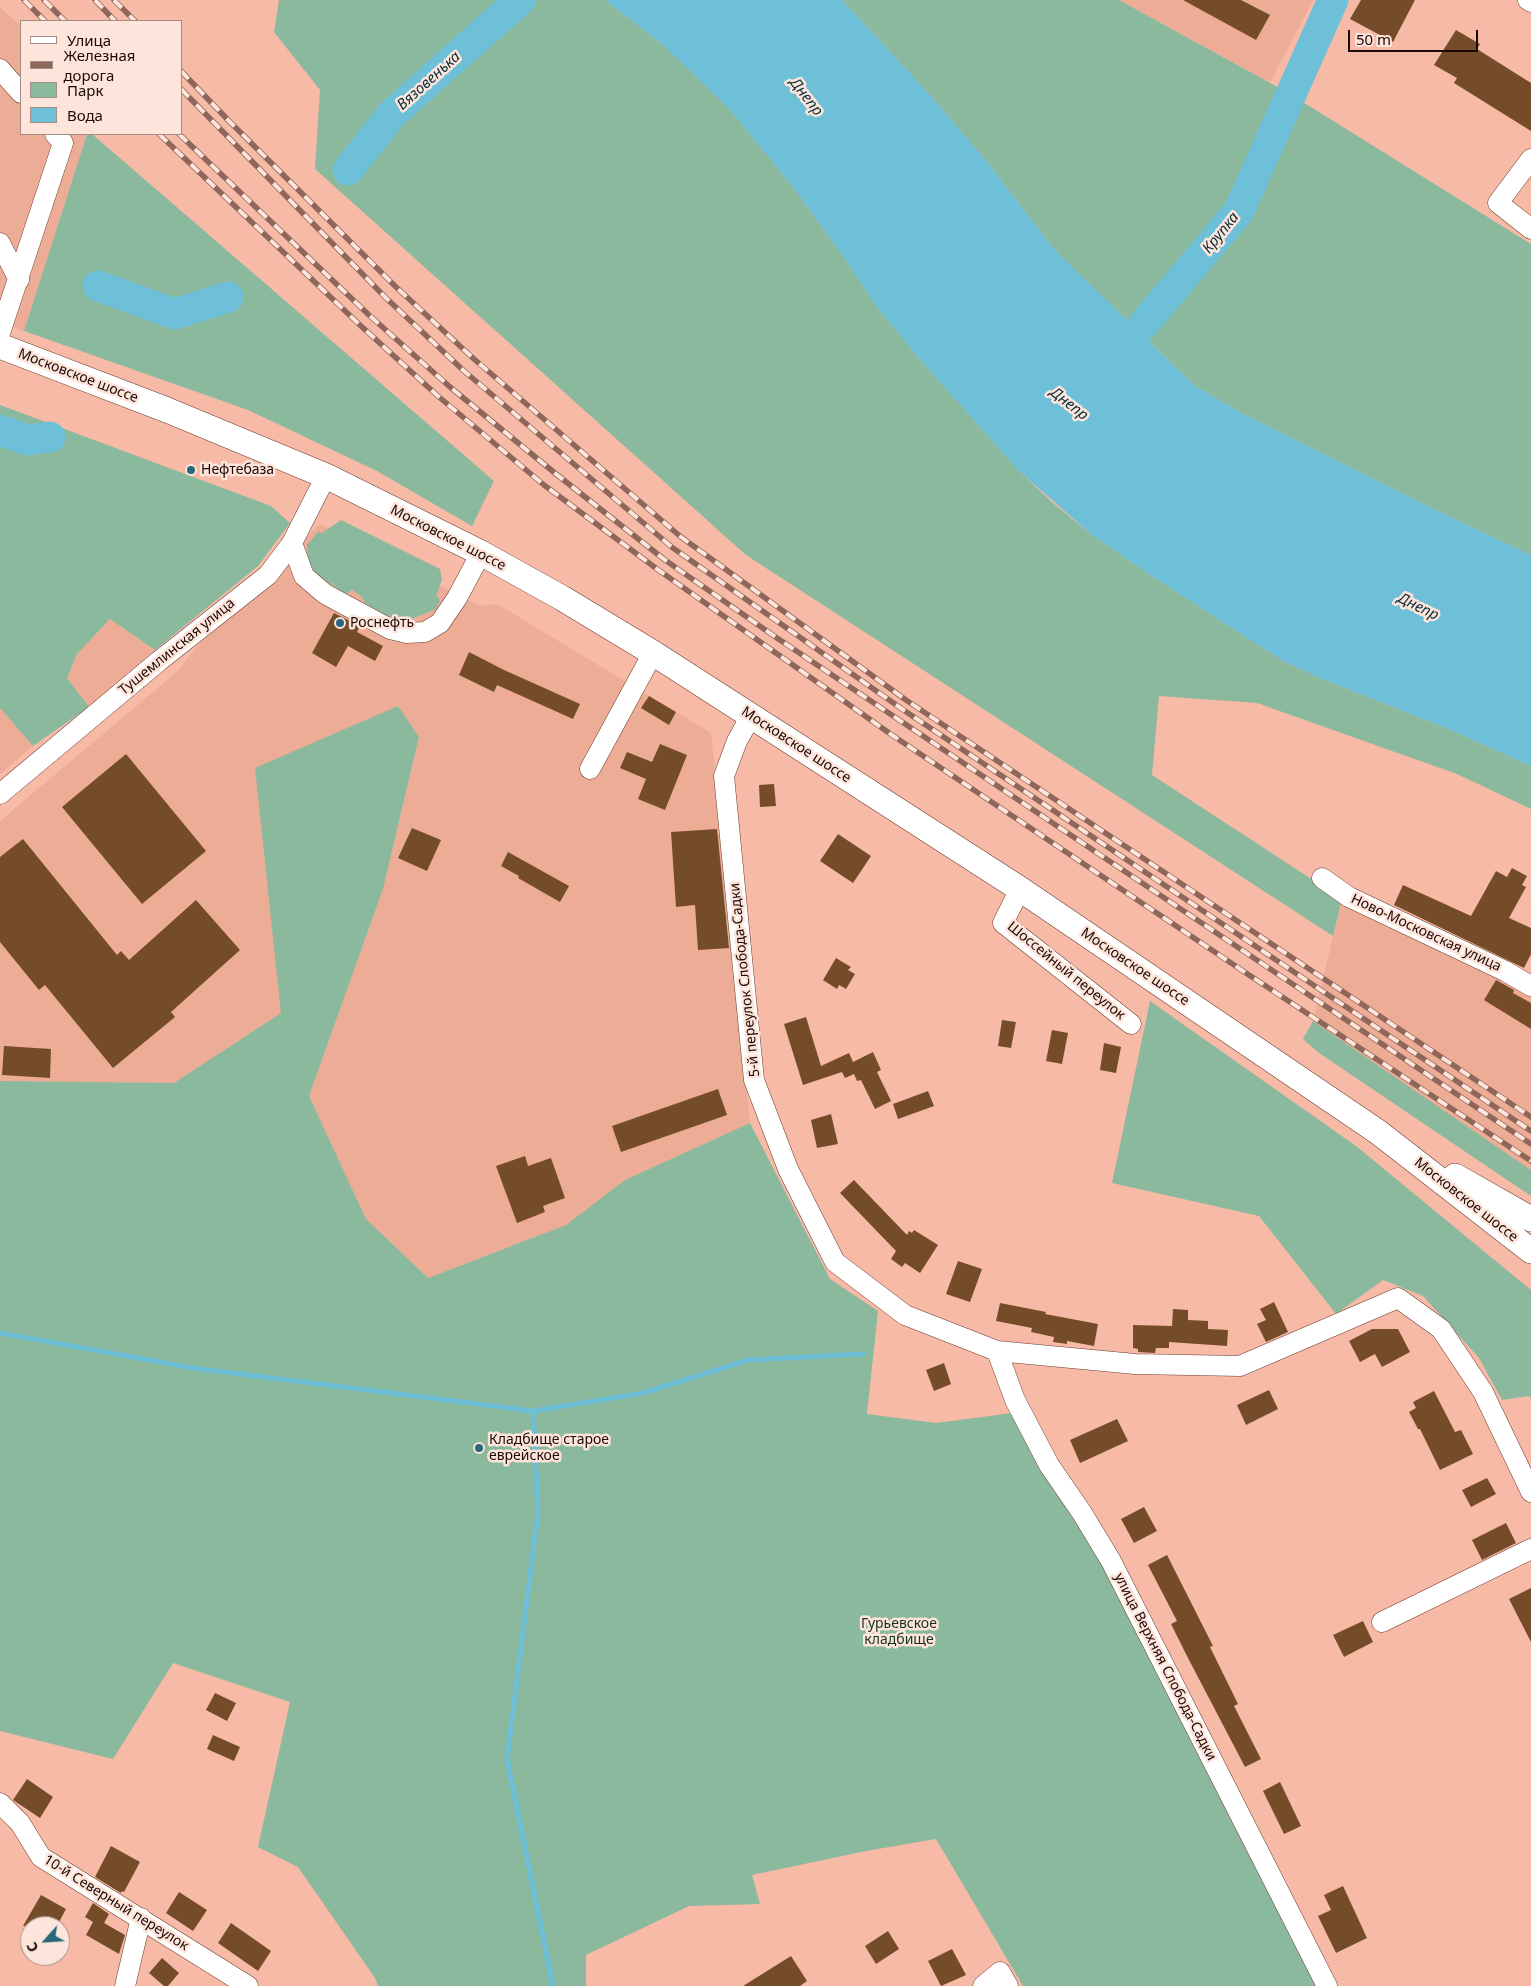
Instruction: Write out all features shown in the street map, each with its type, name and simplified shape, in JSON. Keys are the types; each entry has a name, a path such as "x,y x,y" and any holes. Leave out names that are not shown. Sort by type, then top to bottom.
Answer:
{"main road":[{"name":"Московское шоссе","path":"0,346 167,410 326,476 481,553 562,598 653,653 1020,889 1378,1132 1531,1251"},
{"path":"1378,1132 1531,1219"}],"street":[{"path":"0,69 20,92"},
{"path":"0,333 63,143 56,135"},
{"path":"1531,159 1498,203 1531,229"},
{"path":"0,243 18,280"},
{"name":"Тушемлинская улица","path":"0,794 159,661 268,575 292,543 326,476"},
{"path":"292,543 304,576 325,594 390,629 407,633 425,632 440,623 457,598 481,553"},
{"path":"590,769 636,681 653,653"},
{"name":"5-й переулок Слобода-Садки","path":"751,716 737,741 724,776 754,1080 788,1169 835,1262 905,1315 997,1351 1135,1364 1240,1366 1398,1298 1441,1329 1484,1392 1531,1492"},
{"name":"Ново-Московская улица","path":"1322,878 1349,898 1505,971 1531,986"},
{"name":"Шоссейный переулок","path":"1020,889 1003,923 1131,1024"},
{"name":"улица Верхняя Слобода-Садки","path":"997,1351 1015,1400 1049,1465 1082,1513 1111,1561 1327,1986"},
{"path":"1382,1622 1531,1548"},
{"name":"10-й Северный переулок","path":"0,1803 20,1824 40,1857 248,1986"},
{"path":"125,1986 141,1918"},
{"path":"983,1986 1000,1972 1008,1986"}],"shaded area":[{"path":"1119,0 1313,0 1270,82"},
{"path":"0,7 20,26 20,135 87,135 24,331 0,323"},
{"path":"320,524 480,606 497,604 711,733 750,1123 625,1180 566,1225 427,1278 366,1219 309,1096 383,889 419,738 398,706 281,1013 174,1083 0,1081 0,821 178,671 196,648"},
{"path":"110,619 155,650 89,707 67,678 77,654"},
{"path":"0,708 33,746 0,774"},
{"path":"1342,899 1531,993 1531,1170 1313,1021"}],"green space":[{"path":"279,0 605,0 664,46 730,110 792,186 876,306 922,362 1019,471 1053,503 1093,536 1283,661 1315,676 1448,729 1531,766 1531,809 1457,774 1257,703 1159,696 1152,775 1342,899 1333,936 746,555 315,169 320,90 274,32"},
{"path":"842,0 1119,0 1285,91 1531,244 1531,555 1436,510 1240,412 1194,385 1054,249 985,159 923,87"},
{"path":"87,135 93,135 494,481 472,526 377,471 248,410 24,331"},
{"path":"0,405 271,506 290,523 258,566 155,650 110,619 77,654 67,678 89,707 33,746 0,708"},
{"path":"341,520 440,569 442,580 436,595 440,600 436,609 409,620 393,619 366,604 361,596 352,590 346,594 316,574 308,560 307,545 318,532 322,533"},
{"name":"Гурьевское кладбище","path":"398,706 419,737 383,889 309,1096 366,1219 428,1278 566,1225 625,1180 750,1123 830,1279 878,1311 867,1414 936,1423 1012,1413 1105,1564 1317,1986 1023,1986 936,1839 866,1851 752,1875 760,1904 689,1906 586,1955 586,1986 378,1986 375,1978 298,1867 258,1847 290,1702 173,1663 113,1759 0,1731 0,1081 174,1083 281,1013 255,768"},
{"path":"1150,1001 1356,1146 1531,1290 1531,1398 1529,1396 1502,1400 1479,1358 1423,1296 1383,1280 1336,1314 1259,1216 1112,1183"},
{"path":"1313,1021 1531,1170 1531,1196 1319,1053 1303,1039"}],"water":[{"name":"Днепр","path":"605,0 842,0 923,87 985,159 1054,249 1194,385 1240,412 1436,510 1531,555 1531,766 1448,729 1315,676 1283,661 1093,536 1019,471 922,362 876,306 792,186 730,110 664,46"}],"building":[{"path":"1183,0 1241,0 1270,15 1256,40"},
{"path":"1361,0 1415,0 1393,42 1350,19"},
{"path":"1456,30 1480,44 1477,49 1531,83 1531,131 1454,83 1457,78 1434,65"},
{"path":"334,613 360,626 357,632 383,646 375,661 348,646 336,667 312,653"},
{"path":"469,652 580,704 573,719 497,685 494,692 459,675"},
{"path":"649,696 676,712 669,725 641,708"},
{"path":"660,744 687,755 665,810 638,799 646,779 620,768 627,752 652,762"},
{"path":"126,754 206,851 142,904 62,807"},
{"path":"774,784 776,806 760,807 759,785"},
{"path":"412,828 441,840 427,871 398,858"},
{"path":"717,829 729,948 698,950 695,905 676,907 671,832"},
{"path":"838,834 871,856 853,883 820,861"},
{"path":"23,839 117,955 121,951 129,960 196,900 240,950 171,1012 175,1017 113,1068 45,985 39,990 0,942 0,857"},
{"path":"508,852 569,886 560,902 501,866"},
{"path":"1512,868 1527,876 1522,885 1526,887 1509,918 1531,928 1531,954 1524,968 1394,905 1403,885 1471,916 1496,871 1507,877"},
{"path":"836,958 851,967 848,970 855,974 846,989 839,985 837,989 823,980"},
{"path":"1496,980 1514,990 1513,993 1531,1003 1531,1029 1484,1000"},
{"path":"806,1017 821,1066 849,1053 853,1062 873,1052 881,1070 877,1072 891,1101 875,1109 861,1080 857,1081 854,1074 845,1078 842,1072 803,1085 784,1024"},
{"path":"1002,1020 1016,1022 1011,1048 998,1046"},
{"path":"1052,1030 1068,1033 1062,1064 1046,1061"},
{"path":"1104,1043 1121,1047 1116,1073 1100,1070"},
{"path":"4,1046 51,1049 50,1078 2,1075"},
{"path":"718,1089 727,1115 621,1152 612,1126"},
{"path":"928,1091 934,1106 898,1119 893,1104"},
{"path":"831,1114 838,1144 817,1148 811,1120"},
{"path":"525,1156 528,1166 551,1158 565,1198 543,1206 545,1212 517,1223 496,1166"},
{"path":"854,1180 907,1235 909,1231 912,1233 914,1230 938,1245 920,1273 905,1263 902,1267 891,1259 896,1251 840,1193"},
{"path":"958,1261 982,1269 970,1302 946,1294"},
{"path":"1274,1302 1288,1332 1266,1342 1257,1324 1266,1320 1260,1309"},
{"path":"1000,1303 1098,1324 1094,1346 1067,1341 1067,1344 1053,1342 1054,1337 1031,1332 1032,1328 996,1321"},
{"path":"1173,1309 1188,1310 1188,1320 1208,1321 1208,1329 1228,1330 1227,1346 1169,1342 1169,1348 1156,1348 1155,1353 1138,1352 1138,1349 1133,1348 1133,1325 1172,1326"},
{"path":"1372,1329 1398,1329 1410,1352 1382,1367 1375,1354 1360,1362 1349,1341"},
{"path":"944,1363 951,1384 934,1391 926,1370"},
{"path":"1269,1390 1278,1409 1246,1425 1237,1405"},
{"path":"1434,1391 1455,1432 1461,1430 1473,1454 1440,1470 1420,1429 1418,1429 1409,1412 1416,1408 1413,1402"},
{"path":"1117,1419 1128,1441 1080,1463 1070,1440"},
{"path":"1487,1478 1496,1494 1471,1507 1462,1490"},
{"path":"1144,1507 1157,1531 1134,1543 1121,1519"},
{"path":"1506,1523 1516,1543 1482,1560 1472,1540"},
{"path":"1167,1555 1213,1646 1210,1647 1238,1704 1234,1706 1261,1759 1245,1767 1171,1624 1177,1621 1148,1565"},
{"path":"1531,1588 1531,1642 1509,1599"},
{"path":"1363,1621 1373,1642 1344,1657 1333,1635"},
{"path":"215,1693 236,1703 227,1721 206,1710"},
{"path":"213,1735 240,1747 234,1761 207,1749"},
{"path":"27,1779 53,1797 40,1818 13,1800"},
{"path":"1280,1782 1301,1826 1284,1834 1263,1791"},
{"path":"111,1846 140,1862 124,1892 122,1891 121,1893 95,1877"},
{"path":"1343,1886 1367,1938 1336,1953 1318,1916 1331,1910 1324,1895"},
{"path":"179,1892 207,1910 193,1931 166,1913"},
{"path":"41,1895 66,1909 62,1916 29,1916"},
{"path":"93,1903 109,1914 104,1923 125,1935 119,1954 86,1935 93,1922 85,1917"},
{"path":"231,1923 271,1951 258,1971 218,1943"},
{"path":"888,1931 899,1949 876,1964 865,1946"},
{"path":"952,1949 966,1975 941,1986 928,1961"},
{"path":"791,1956 807,1981 800,1986 743,1986"},
{"path":"162,1958 179,1973 168,1986 164,1986 149,1973"}],"waterway":[{"name":"Вязовенька","path":"348,170 392,114 520,0"},
{"name":"Крупка","path":"1110,364 1239,211 1333,0"},
{"name":"Вязовенька","path":"98,286 175,314 228,297"},
{"name":"Вязовенька","path":"0,430 27,440 50,437"},
{"path":"0,1333 193,1368 533,1411 643,1393 748,1360 863,1354"},
{"path":"533,1411 538,1512 507,1759 553,1986"}],"railway":[{"path":"24,0 44,20"},
{"path":"44,0 64,20"},
{"path":"95,0 114,20"},
{"path":"114,0 134,20"},
{"path":"182,72 396,287 474,359 681,537 906,700 1531,1117"},
{"path":"182,90 386,298 464,371 673,548 902,709 1531,1131"},
{"path":"160,135 361,326 439,397 544,485 657,569 892,735 1246,973 1531,1161"},
{"path":"180,135 370,316 450,387 665,560 777,638 1531,1144"}],"place":[{"name":"Нефтебаза","path":"191,470"},
{"name":"Роснефть","path":"340,623"},
{"name":"Кладбище старое еврейское","path":"479,1448"}]}
